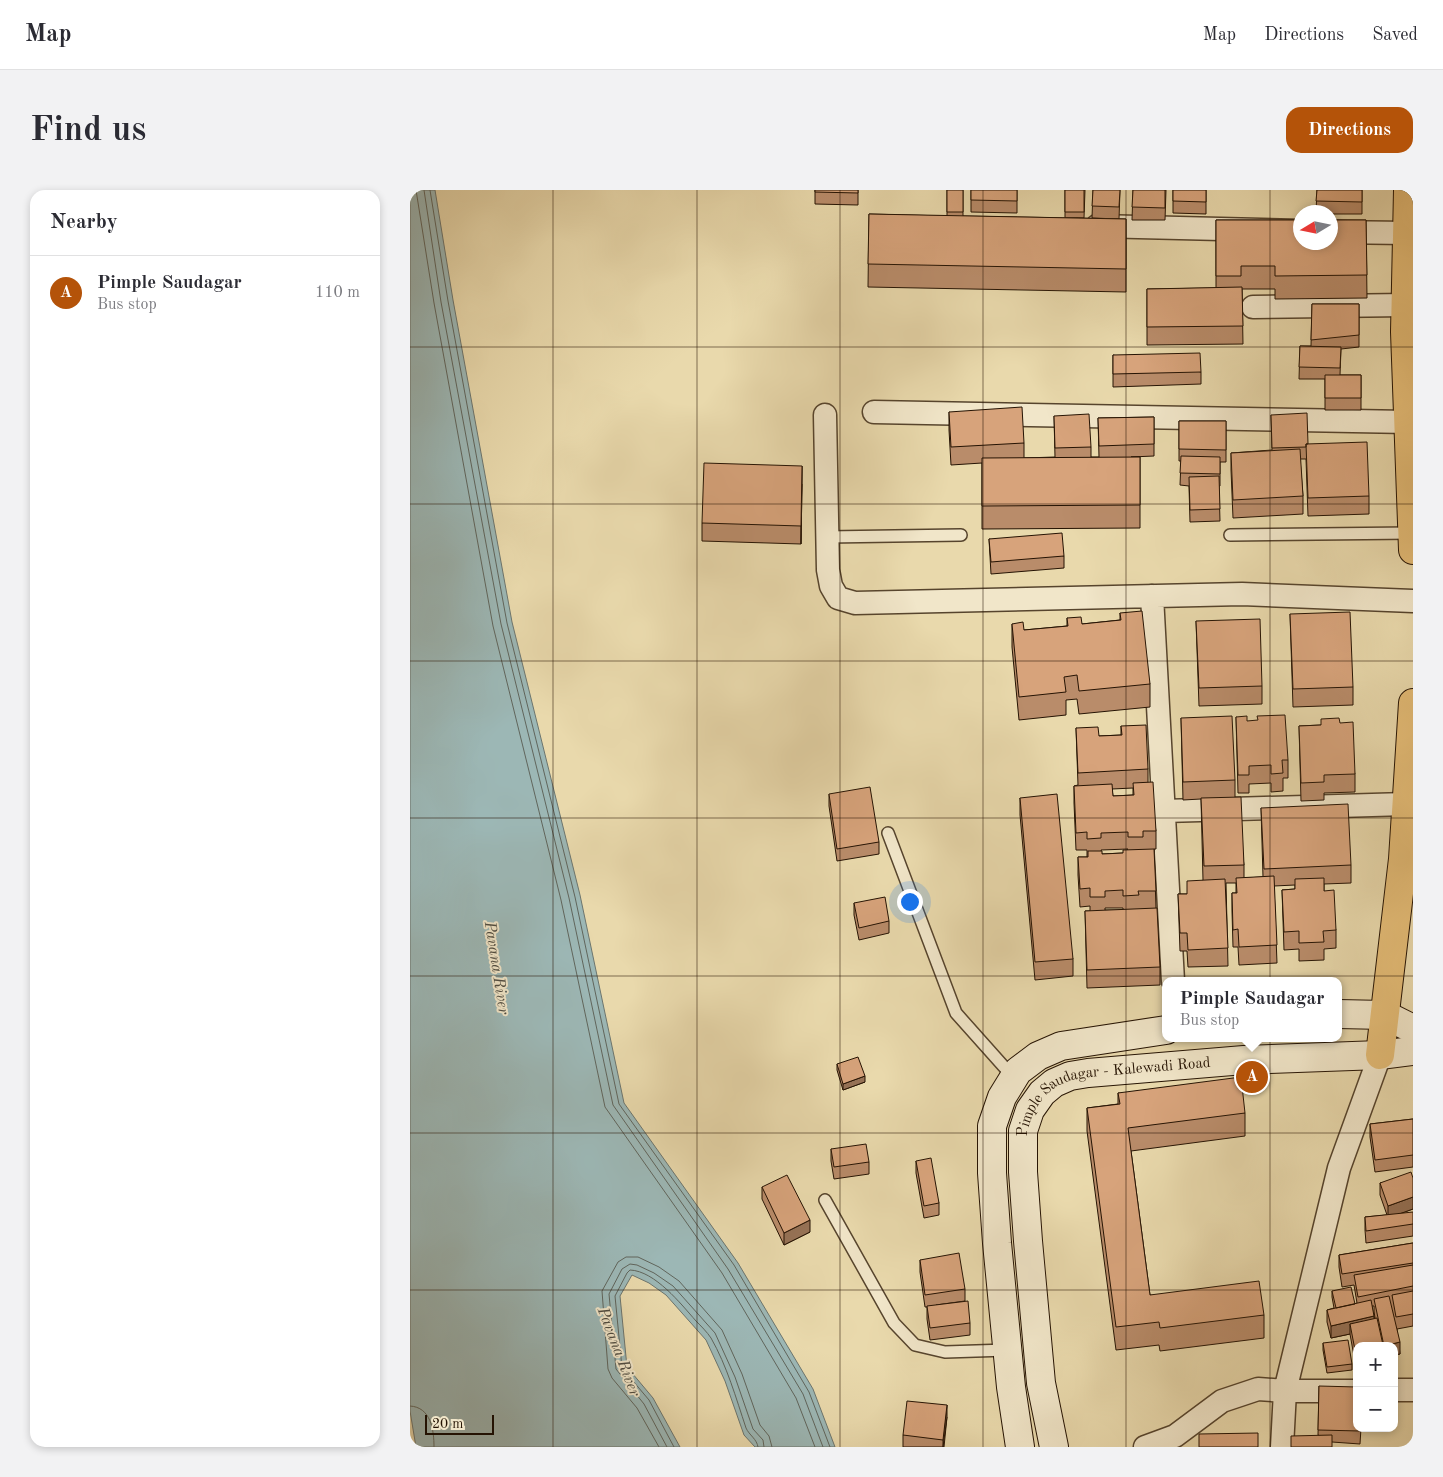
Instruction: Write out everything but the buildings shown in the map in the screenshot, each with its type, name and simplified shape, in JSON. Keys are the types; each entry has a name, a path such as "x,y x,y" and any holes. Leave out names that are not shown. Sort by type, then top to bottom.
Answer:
{"main road":[{"path":"1408,190 1408,291 1405,332 1412,474 1413,542"},
{"path":"1380,1055 1403,859 1413,703"},
{"path":"1342,1014 1386,1015 1413,1028"},
{"path":"1020,1447 1007,1350 996,1226 992,1173 992,1126 1002,1097 1018,1071 1038,1056 1061,1046 1162,1031"},
{"name":"Pimple Saudagar - Kalewadi Road","path":"1054,1447 1041,1383 1023,1172 1023,1131 1030,1110 1042,1093 1054,1083 1070,1076 1088,1073 1244,1060 1380,1055 1413,1051"}],"street":[{"path":"1078,226 1293,231"},
{"path":"1338,232 1407,234"},
{"path":"1253,307 1408,291"},
{"path":"874,412 1408,422"},
{"path":"825,415 828,570 831,586 838,598 855,603 1242,594 1413,601"},
{"path":"1152,596 1173,977"},
{"path":"1164,811 1406,804"},
{"path":"1282,1447 1285,1391 1343,1153 1380,1055"},
{"path":"1145,1447 1175,1436 1222,1400 1258,1389 1353,1391"},
{"path":"1398,1390 1413,1390"}],"lane":[{"path":"827,538 961,535"},
{"path":"1230,536 1413,542"},
{"path":"888,833 956,1013 1014,1078"},
{"path":"825,1200 894,1323 915,1345 945,1352 1007,1350"}],"water":[{"name":"Pavana River","path":"410,190 435,190 453,300 512,622 580,895 624,1103 738,1263 813,1389 835,1447 755,1447 744,1435 725,1381 706,1340 666,1295 649,1283 632,1275 620,1296 627,1367 653,1398 680,1447 416,1447 410,1411"}],"place":[{"name":"Pimple Saudagar","path":"1252,1077"}]}
